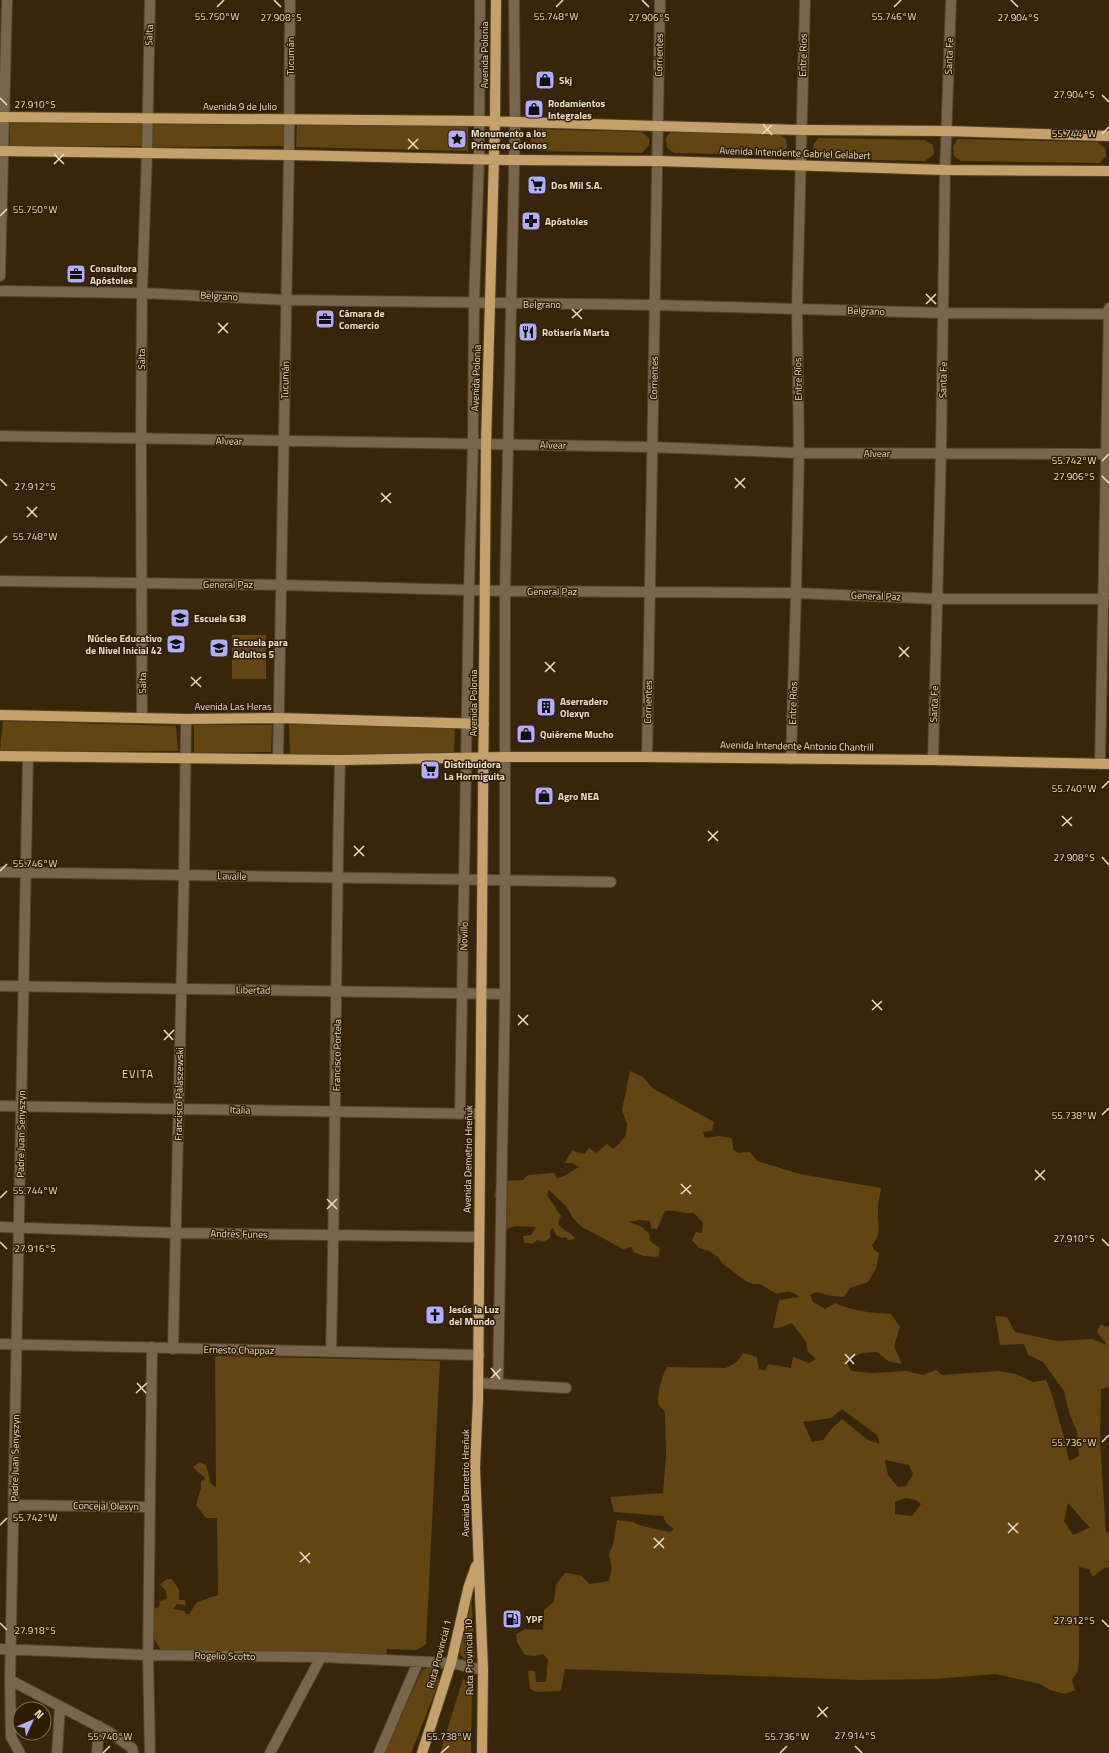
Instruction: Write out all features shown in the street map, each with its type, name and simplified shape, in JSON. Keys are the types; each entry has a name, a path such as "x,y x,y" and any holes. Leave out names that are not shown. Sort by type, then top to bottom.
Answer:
{"main road":[{"name":"Avenida Polonia","path":"485,757 486,445 491,304 496,0"},
{"name":"Avenida 9 de Julio","path":"2,117 480,121"},
{"path":"480,121 802,130 946,131 1109,136"},
{"path":"2,151 479,159"},
{"name":"Avenida Intendente Gabriel Gelabert","path":"479,159 658,161 945,170 1109,171"},
{"name":"Avenida Las Heras","path":"0,715 186,719 278,718 484,724"},
{"path":"0,756 340,760 466,758"},
{"name":"Avenida Demetrio Hreñuk","path":"478,1560 475,1468 478,1383 485,757"},
{"name":"Avenida Intendente Antonio Chantrill","path":"466,758 647,757 933,760 1105,764"},
{"name":"Ruta Provincial 1","path":"422,1753 451,1663 468,1588 478,1560"},
{"name":"Ruta Provincial 10","path":"478,1560 482,1670 482,1753"}],"street":[{"path":"0,276 2,117 7,0"},
{"name":"Salta","path":"142,718 142,293 147,154 150,0"},
{"name":"Tucumán","path":"278,759 290,119 290,0"},
{"name":"Avenida Polonia","path":"466,758 473,445 474,303 480,121 480,0"},
{"path":"498,1384 505,994 505,591 516,123 514,0"},
{"name":"Corrientes","path":"647,757 660,0"},
{"name":"Entre Ríos","path":"791,759 799,453 797,308 804,0"},
{"name":"Santa Fe","path":"933,760 944,313 945,170 951,0"},
{"name":"Belgrano","path":"0,291 142,293 286,300 491,304 655,305 944,313 1109,314"},
{"path":"1105,764 1104,599 1109,308"},
{"name":"Alvear","path":"0,436 141,440 652,447 799,453 1106,454"},
{"name":"General Paz","path":"0,581 281,585 505,591 796,593 938,599 1104,599"},
{"name":"Francisco Palaszewski","path":"174,1349 186,719"},
{"name":"Padre Juan Senyszyn","path":"20,1753 11,1738 10,1680 28,756"},
{"name":"Novillo","path":"460,1114 466,758"},
{"name":"Francisco Portela","path":"331,1351 336,1112 337,878 340,760"},
{"name":"Lavalle","path":"0,872 611,882"},
{"name":"Libertad","path":"0,986 505,994"},
{"name":"Italia","path":"0,1106 480,1114"},
{"name":"Andrés Funes","path":"0,1227 176,1234 479,1237"},
{"name":"Ernesto Chappaz","path":"0,1344 478,1355"},
{"path":"152,1347 148,1655 153,1752"},
{"path":"478,1383 566,1388"},
{"name":"Concejal Olexyn","path":"14,1505 150,1507"},
{"name":"Rogelio Scotto","path":"0,1649 148,1655 321,1657 451,1663 482,1670"},
{"path":"270,1753 321,1657"},
{"path":"379,1753 418,1662"},
{"path":"10,1680 99,1726 132,1748 133,1753"},
{"path":"58,1753 60,1706"},
{"path":"97,1753 99,1726"}],"shaded area":[{"path":"153,122 285,124 283,146 153,147"},
{"path":"10,123 142,124 142,146 10,146"},
{"path":"297,124 468,125 468,151 296,147"},
{"path":"536,129 642,132 649,138 649,145 642,153 539,151 531,146 530,136"},
{"path":"671,131 778,134 786,139 787,148 777,155 674,153 667,148 666,138"},
{"path":"819,138 925,140 933,145 934,154 925,161 821,159 814,154 813,144"},
{"path":"958,139 1097,142 1105,148 1106,156 1100,163 961,161 954,156 953,146"},
{"path":"232,635 266,635 266,679 232,679"},
{"path":"3,721 176,726 178,751 0,751"},
{"path":"289,723 455,727 454,755 290,754"},
{"path":"194,725 272,725 271,752 194,753"},
{"path":"630,1071 643,1077 652,1088 714,1122 712,1131 703,1132 705,1138 719,1136 732,1138 733,1149 738,1153 750,1152 757,1161 800,1174 881,1188 878,1206 879,1227 877,1236 872,1245 874,1250 879,1253 876,1269 868,1282 850,1288 844,1297 816,1292 810,1295 813,1302 825,1309 835,1303 863,1311 891,1314 900,1327 894,1346 902,1364 888,1361 877,1352 862,1353 846,1361 851,1371 873,1373 906,1371 923,1375 936,1370 942,1375 999,1371 1016,1374 1033,1382 1046,1380 1063,1433 1069,1461 1079,1456 1077,1432 1069,1412 1064,1391 1043,1362 1028,1355 1024,1344 1000,1345 995,1316 1007,1317 1015,1332 1057,1341 1092,1339 1107,1345 1097,1332 1100,1325 1109,1327 1109,1387 1101,1389 1100,1442 1106,1532 1109,1533 1109,1567 1103,1569 1093,1577 1089,1569 1079,1567 1079,1658 1078,1671 1072,1680 1075,1690 1065,1694 1050,1690 1040,1684 996,1674 934,1679 860,1680 565,1669 561,1691 537,1692 530,1689 528,1671 535,1671 536,1682 546,1682 548,1660 543,1654 534,1656 525,1655 517,1642 516,1634 525,1629 543,1630 544,1610 554,1602 556,1585 565,1573 580,1575 590,1584 609,1581 612,1568 609,1554 613,1545 617,1520 633,1522 642,1526 670,1532 674,1529 666,1523 663,1516 614,1512 610,1497 663,1493 666,1456 665,1412 658,1404 658,1399 660,1385 667,1367 726,1368 737,1362 743,1353 757,1357 759,1369 765,1371 768,1364 791,1368 793,1357 809,1363 816,1359 808,1352 806,1342 792,1323 778,1328 773,1328 779,1300 799,1297 794,1293 788,1292 777,1294 760,1284 747,1282 722,1263 718,1257 709,1251 699,1248 692,1240 696,1232 702,1233 703,1223 694,1213 665,1211 657,1229 651,1228 650,1221 640,1220 629,1222 642,1227 649,1234 650,1241 660,1248 659,1256 655,1257 644,1256 633,1252 632,1247 623,1249 582,1227 573,1218 566,1206 549,1190 547,1195 561,1216 558,1223 559,1226 571,1234 575,1239 569,1240 565,1237 562,1238 556,1235 553,1228 550,1230 550,1238 544,1242 537,1240 532,1244 524,1242 523,1236 531,1235 536,1227 515,1226 504,1230 501,1204 494,1196 498,1181 523,1180 528,1175 554,1173 557,1178 580,1167 571,1163 565,1163 572,1150 584,1154 589,1148 596,1153 607,1144 613,1149 626,1135 627,1124 622,1110","holes":["842,1409 877,1435 880,1444 868,1440 842,1419 832,1428 823,1440 812,1442 803,1422 831,1418","885,1460 909,1465 913,1474 906,1486 898,1487 888,1475","906,1498 916,1500 921,1504 912,1516 895,1514 895,1502","1068,1503 1090,1528 1073,1535 1064,1521"]},
{"path":"215,1356 440,1361 426,1644 417,1650 386,1649 386,1655 161,1650 153,1637 154,1609 159,1607 160,1601 167,1599 166,1591 160,1584 167,1579 172,1579 179,1590 179,1600 185,1600 186,1605 177,1604 173,1609 185,1611 186,1614 189,1614 197,1602 218,1595 217,1518 206,1518 196,1505 201,1488 201,1481 206,1479 193,1467 200,1462 206,1465 211,1484 216,1487"},
{"path":"470,1592 475,1658 466,1660 461,1656 460,1651"},
{"path":"432,1667 438,1671 439,1682 411,1753 384,1753 422,1670"},
{"path":"463,1679 472,1683 471,1753 440,1753"}],"place":[{"name":"Skj","path":"545,80"},
{"name":"Rodamientos Integrales","path":"534,109"},
{"name":"Monumento a los Primeros Colonos","path":"457,139"},
{"name":"Dos Mil S.A.","path":"537,185"},
{"name":"Apóstoles","path":"531,221"},
{"name":"Consultora Apóstoles","path":"76,274"},
{"name":"Cámara de Comercio","path":"325,319"},
{"name":"Rotisería Marta","path":"528,332"},
{"name":"Escuela 638","path":"180,618"},
{"name":"Núcleo Educativo de Nivel Inicial 42","path":"176,644"},
{"name":"Escuela para Adultos 5","path":"219,648"},
{"name":"Aserradero Olexyn","path":"546,707"},
{"name":"Quiéreme Mucho","path":"526,734"},
{"name":"Distribuidora La Hormiguita","path":"430,770"},
{"name":"Agro NEA","path":"544,796"},
{"name":"Jesús la Luz del Mundo","path":"435,1315"},
{"name":"YPF","path":"512,1619"}],"district":[{"name":"EVITA","path":"138,1074"}]}
